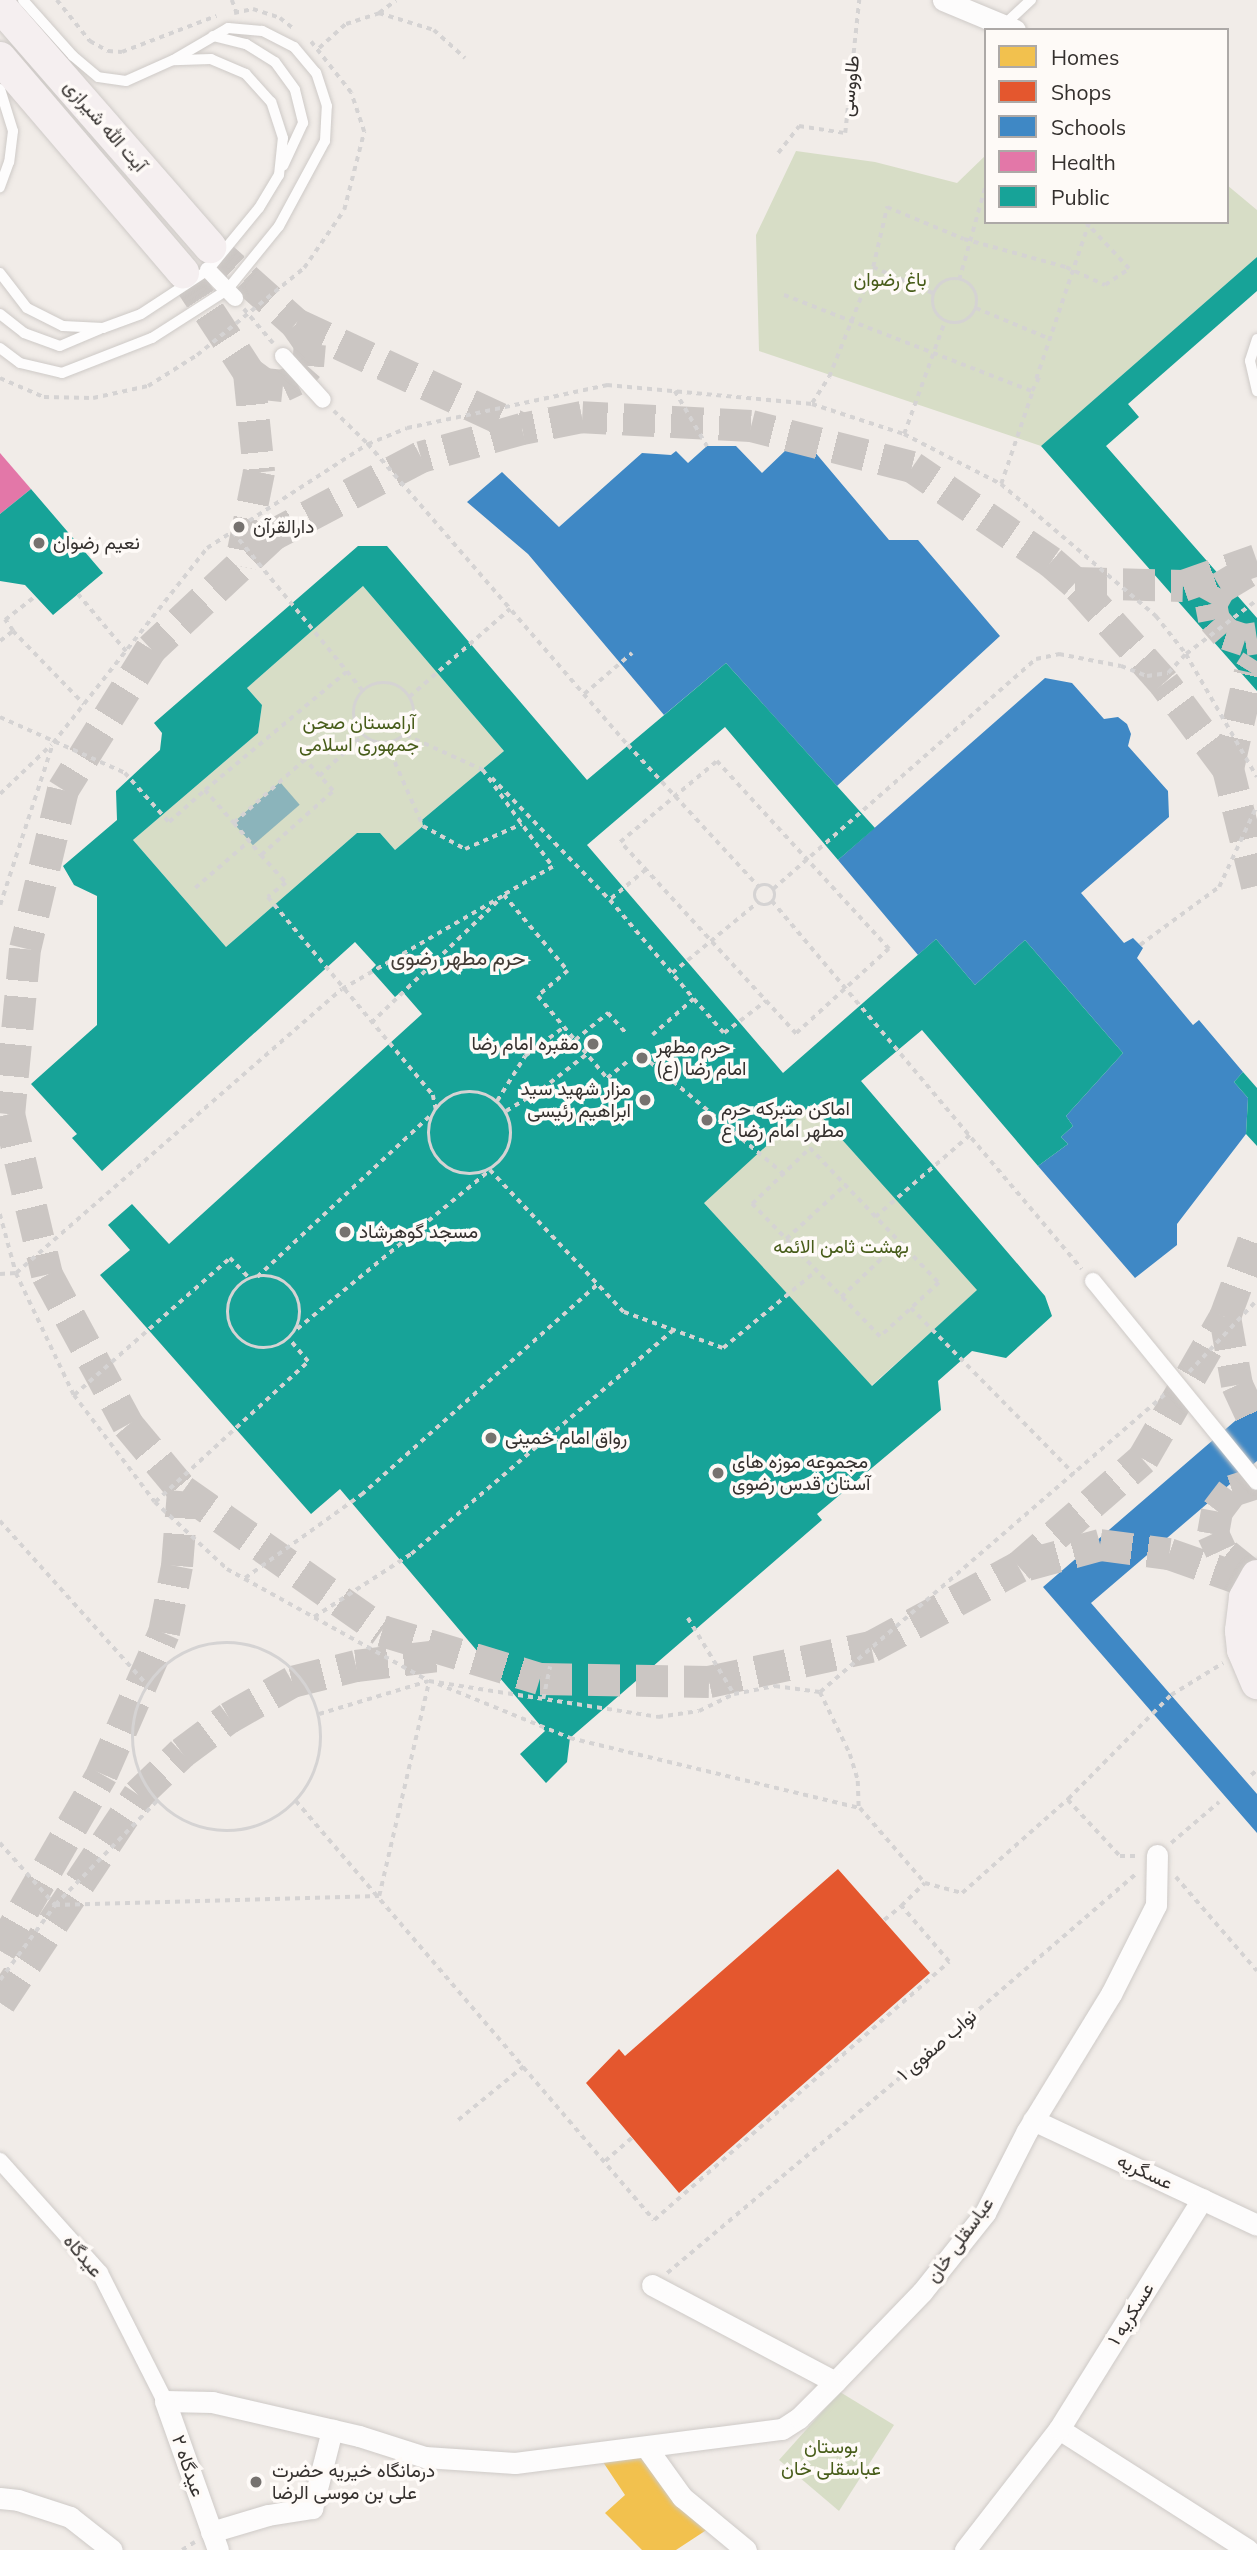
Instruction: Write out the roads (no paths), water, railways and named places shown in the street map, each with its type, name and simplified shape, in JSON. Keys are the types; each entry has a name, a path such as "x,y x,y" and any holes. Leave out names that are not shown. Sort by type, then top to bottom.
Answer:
{"main road":[{"name":"آیت الله شیرازی","path":"0,6 200,263"},
{"name":"آیت الله شیرازی","path":"0,58 200,263"},
{"path":"1257,1576 1245,1598 1241,1631 1243,1650 1257,1683"}],"street":[{"path":"943,0 1009,27"},
{"path":"200,263 232,294"},
{"path":"284,356 323,400"},
{"path":"1093,1281 1257,1482"},
{"name":"عباسقلی خان","path":"165,2401 212,2402 332,2430 425,2457 467,2461 515,2463 782,2429 799,2418 922,2292 985,2213 1034,2120 1111,1994 1156,1905 1157,1855"},
{"name":"عسگریه","path":"1034,2120 1257,2225"},
{"name":"عیدگاه","path":"0,2161 100,2273 165,2401"},
{"name":"عسکریه ۱","path":"965,2550 1059,2429 1202,2199"},
{"path":"652,2285 835,2382"},
{"name":"عیدگاه ۲","path":"165,2401 215,2541"},
{"path":"1059,2429 1246,2550"},
{"path":"215,2541 268,2515 312,2508 332,2430"},
{"path":"646,2447 682,2497 735,2547"},
{"path":"0,2498 18,2500 70,2516 112,2550"}],"lane":[{"path":"0,348 20,363 62,373 152,338 232,294 279,226 325,141 327,106 316,73 294,47 262,31 228,28 173,60 126,81 98,77 73,56 23,0"},
{"path":"1009,27 1031,0"},
{"path":"0,314 24,333 60,346 141,314 260,208 303,123 295,90 275,62 246,44 213,36"},
{"path":"173,60 211,59 246,74 263,92 271,102 284,138 279,175"},
{"path":"0,89 13,131 9,162 0,187"},
{"path":"0,273 27,308 63,326 103,328"},
{"path":"1257,339 1250,361 1257,391"}],"water":[{"path":"280,782 300,805 253,845 233,823"}],"tunnel":[{"path":"210,247 296,324 522,429"},
{"path":"183,272 249,373 259,472 240,566"},
{"path":"249,373 264,384 283,386 296,380 308,366 310,344 296,324"},
{"path":"1257,886 1228,769 1164,683 1075,583 1051,562 912,467 751,426 582,417 522,429 421,457 273,535 151,649 63,790 25,949 9,1114 47,1275 128,1425 183,1491 382,1631 540,1679 709,1682 871,1647 1019,1567 1143,1459 1225,1317 1257,1231"},
{"path":"1075,583 1183,586 1257,560"},
{"path":"1247,572 1220,588 1211,604 1214,620 1226,634 1245,640 1257,638"},
{"path":"1228,769 1250,672 1257,661"},
{"path":"1225,1317 1237,1385 1257,1428"},
{"path":"1251,1575 1221,1551 1213,1534 1217,1511 1232,1491 1257,1483"},
{"path":"0,1951 102,1774 164,1633 177,1566 183,1491"},
{"path":"1027,1565 1100,1545 1169,1554 1257,1585"},
{"path":"0,2003 138,1795 182,1753 229,1718 292,1682 356,1666 445,1655"}],"place":[{"name":"دارالقرآن","path":"239,527"},
{"name":"نعیم رضوان","path":"39,543"},
{"name":"مقبره امام رضا","path":"593,1044"},
{"name":"حرم مطهر امام رضا (ع)","path":"642,1058"},
{"name":"مزار شهید سید ابراهیم رئیسی","path":"645,1100"},
{"name":"اماکن متبرکه حرم مطهر امام رضا ع","path":"707,1120"},
{"name":"مسجد گوهرشاد","path":"345,1232"},
{"name":"رواق امام خمینی","path":"491,1438"},
{"name":"مجموعه موزه های آستان قدس رضوی","path":"718,1473"},
{"name":"درمانگاه خیریه حضرت علی بن موسی الرضا","path":"256,2482"}],"district":[{"name":"حرم مطهر رضوی","path":"458,957"}],"park label":[{"name":"باغ رضوان","path":"890,280"},
{"name":"آرامستان صحن جمهوری اسلامی","path":"359,734"},
{"name":"بهشت ثامن الائمه","path":"841,1247"},
{"name":"بوستان عباسقلی خان","path":"831,2458"}]}
